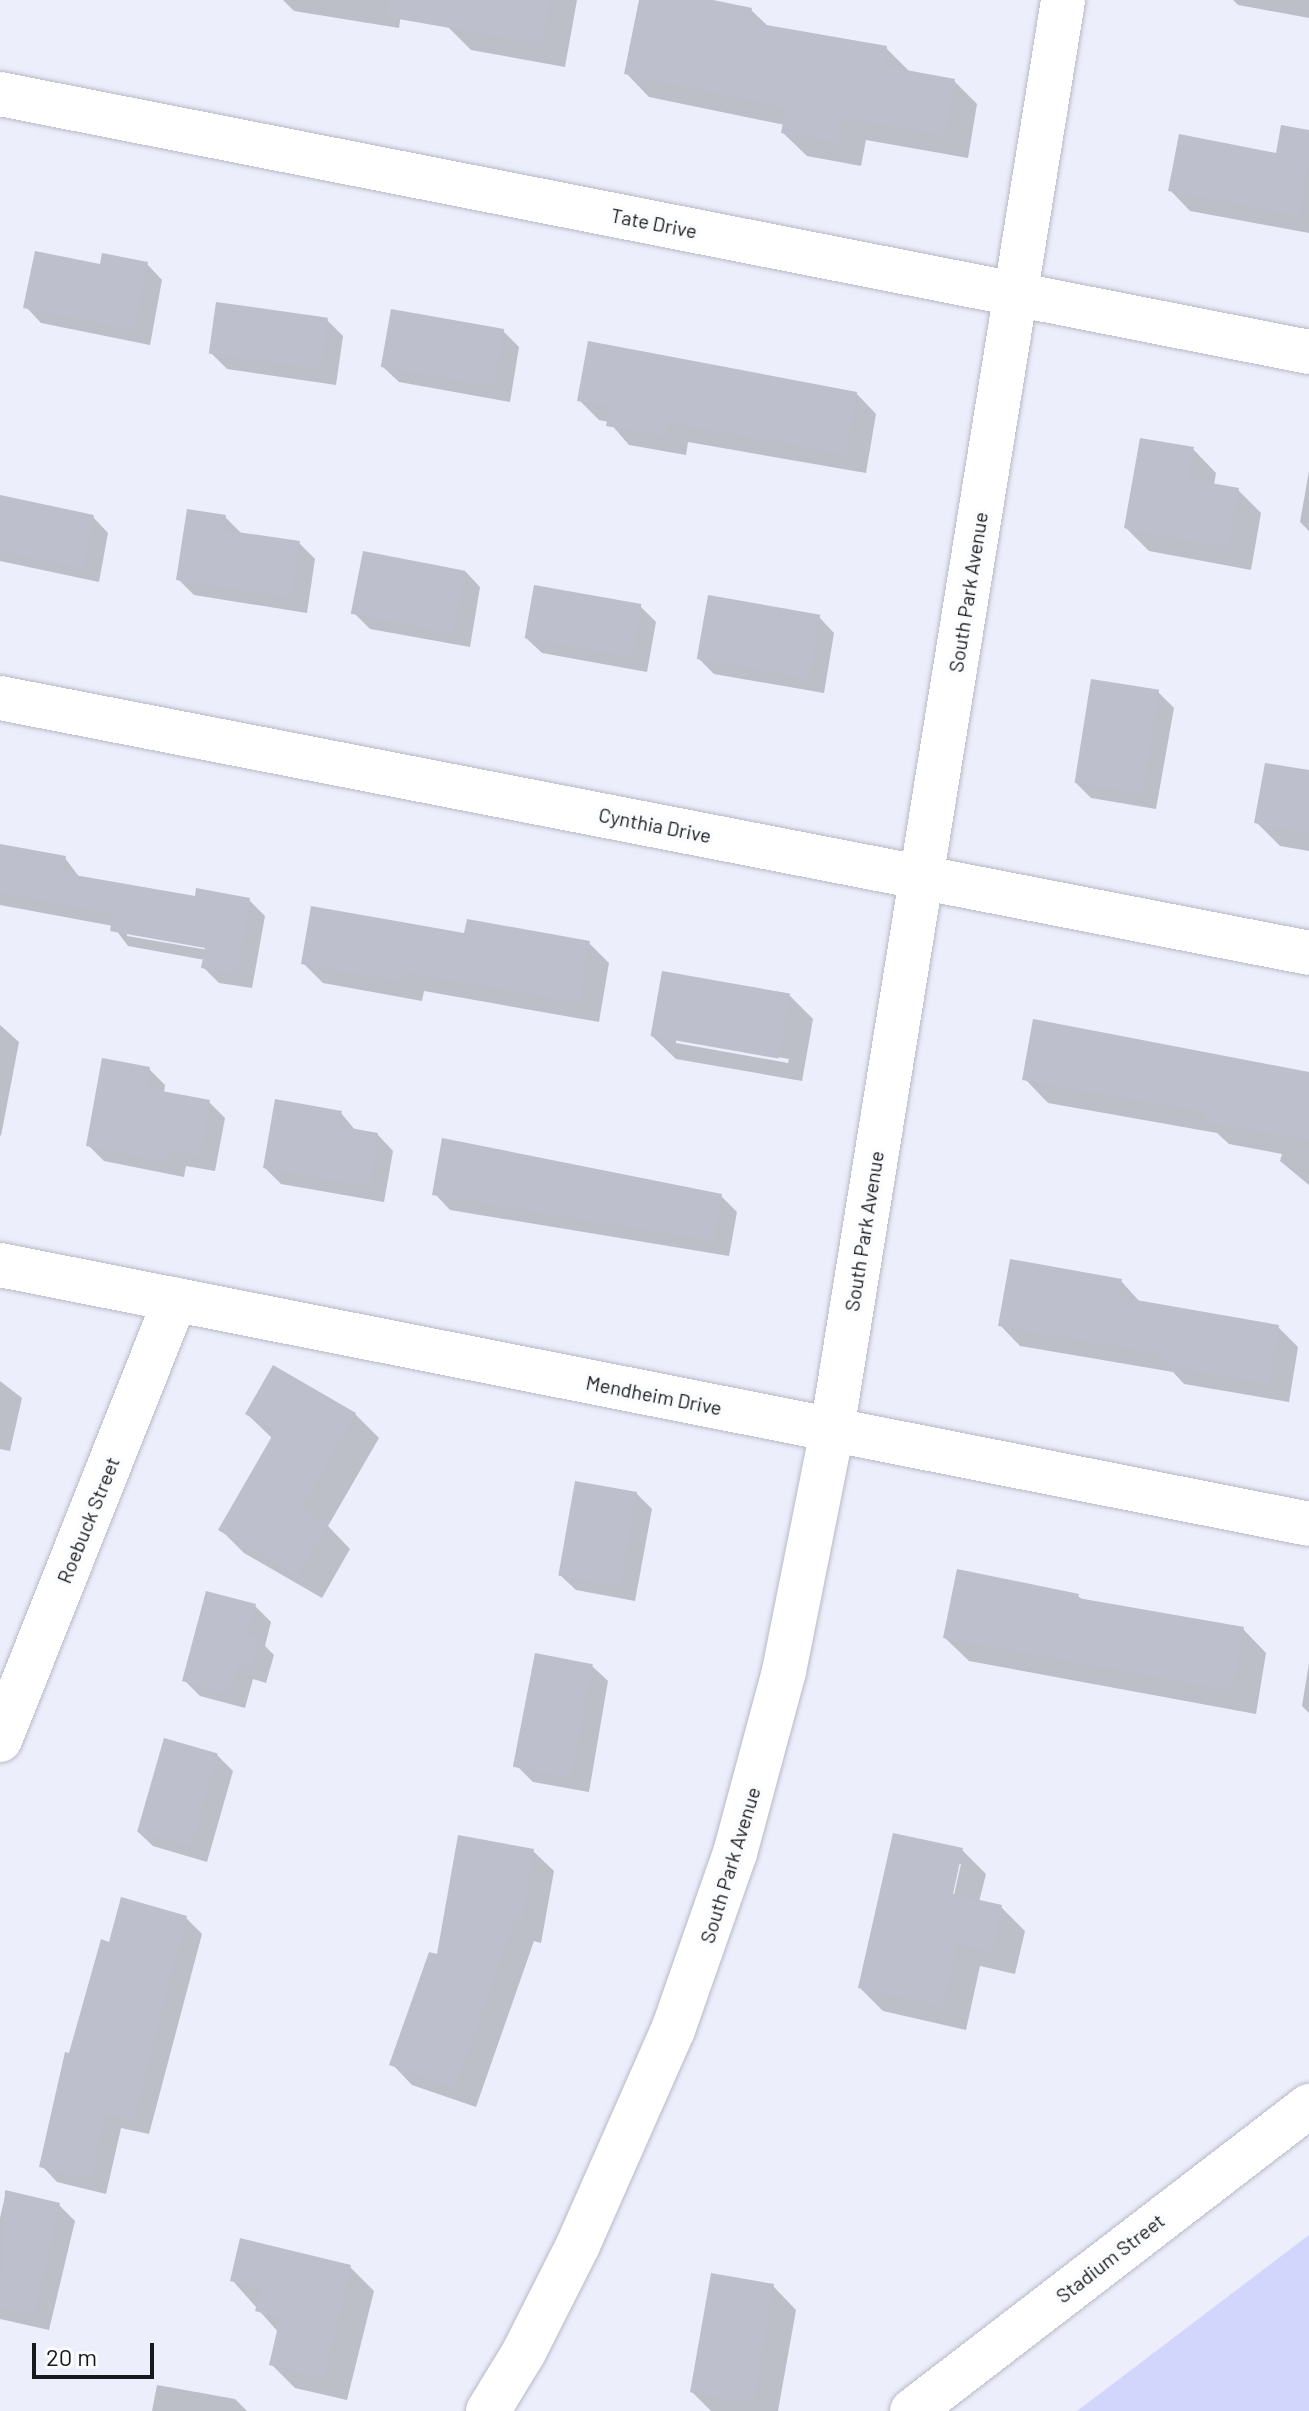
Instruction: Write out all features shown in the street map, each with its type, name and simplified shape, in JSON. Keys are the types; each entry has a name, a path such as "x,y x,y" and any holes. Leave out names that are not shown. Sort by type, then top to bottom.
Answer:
{"street":[{"name":"South Park Avenue","path":"488,2411 578,2245 702,1956 761,1766 832,1430 1063,0"},
{"name":"Tate Drive","path":"0,94 1309,352"},
{"name":"Cynthia Drive","path":"0,698 1309,953"},
{"name":"Mendheim Drive","path":"0,1265 1309,1524"},
{"name":"Roebuck Street","path":"0,1740 175,1300"},
{"name":"Stadium Street","path":"912,2411 1309,2106"}],"shaded area":[{"path":"1309,2235 1309,2411 1077,2411"}],"building":[{"path":"389,0 550,0 542,44 387,17"},
{"path":"639,0 713,0 752,8 749,22 887,46 884,66 955,79 945,135 842,117 838,143 781,133 786,108 624,74"},
{"path":"1281,125 1309,130 1309,166 1299,216 1168,191 1179,134 1276,153"},
{"path":"35,251 100,264 102,253 148,262 134,330 23,308"},
{"path":"216,302 328,318 321,369 209,353"},
{"path":"391,309 504,329 494,387 381,367"},
{"path":"588,341 857,392 846,454 668,423 666,436 606,426 610,406 577,401"},
{"path":"1140,438 1194,447 1188,479 1239,488 1228,548 1124,528"},
{"path":"0,495 94,515 82,569 0,551"},
{"path":"187,509 226,515 224,530 300,541 291,598 176,580"},
{"path":"363,551 465,571 453,634 351,614"},
{"path":"534,585 641,604 632,657 525,638"},
{"path":"708,595 820,615 809,679 697,659"},
{"path":"1091,679 1159,690 1143,794 1075,783"},
{"path":"1265,763 1309,770 1309,833 1254,823"},
{"path":"0,844 66,856 63,873 195,896 196,888 250,898 237,974 201,968 205,948 110,931 113,914 0,893"},
{"path":"311,906 464,933 467,919 590,941 579,1003 404,972 402,982 301,964"},
{"path":"662,971 790,994 779,1059 651,1036"},
{"path":"1033,1019 1309,1072 1309,1140 1203,1122 1205,1112 1022,1080"},
{"path":"102,1058 150,1067 146,1088 210,1100 200,1156 171,1151 169,1162 86,1146"},
{"path":"275,1099 342,1111 339,1126 378,1133 369,1187 263,1168"},
{"path":"442,1138 722,1194 714,1241 432,1195"},
{"path":"1010,1259 1122,1279 1119,1297 1279,1325 1269,1384 1162,1365 1164,1355 998,1326"},
{"path":"273,1365 356,1413 301,1509 328,1524 298,1576 218,1530 275,1431 245,1414"},
{"path":"575,1481 637,1492 620,1586 558,1576"},
{"path":"957,1569 1079,1594 1078,1598 1244,1627 1232,1691 943,1638"},
{"path":"206,1591 256,1604 248,1635 259,1638 250,1668 238,1665 230,1694 182,1681"},
{"path":"535,1653 593,1664 571,1778 513,1767"},
{"path":"164,1738 218,1753 191,1847 137,1831"},
{"path":"893,1833 963,1848 953,1894 1002,1905 992,1952 957,1944 943,2007 858,1988"},
{"path":"458,1835 534,1849 521,1923 514,1922 455,2088 389,2065 429,1952 437,1954"},
{"path":"121,1897 187,1916 133,2120 105,2114 91,2179 39,2167 65,2052 69,2053 101,1939 109,1942"},
{"path":"5,2190 60,2203 33,2316 0,2308"},
{"path":"240,2238 351,2265 324,2378 269,2365 280,2318 255,2311 261,2288 230,2281"},
{"path":"711,2273 774,2284 753,2403 690,2392"}]}
